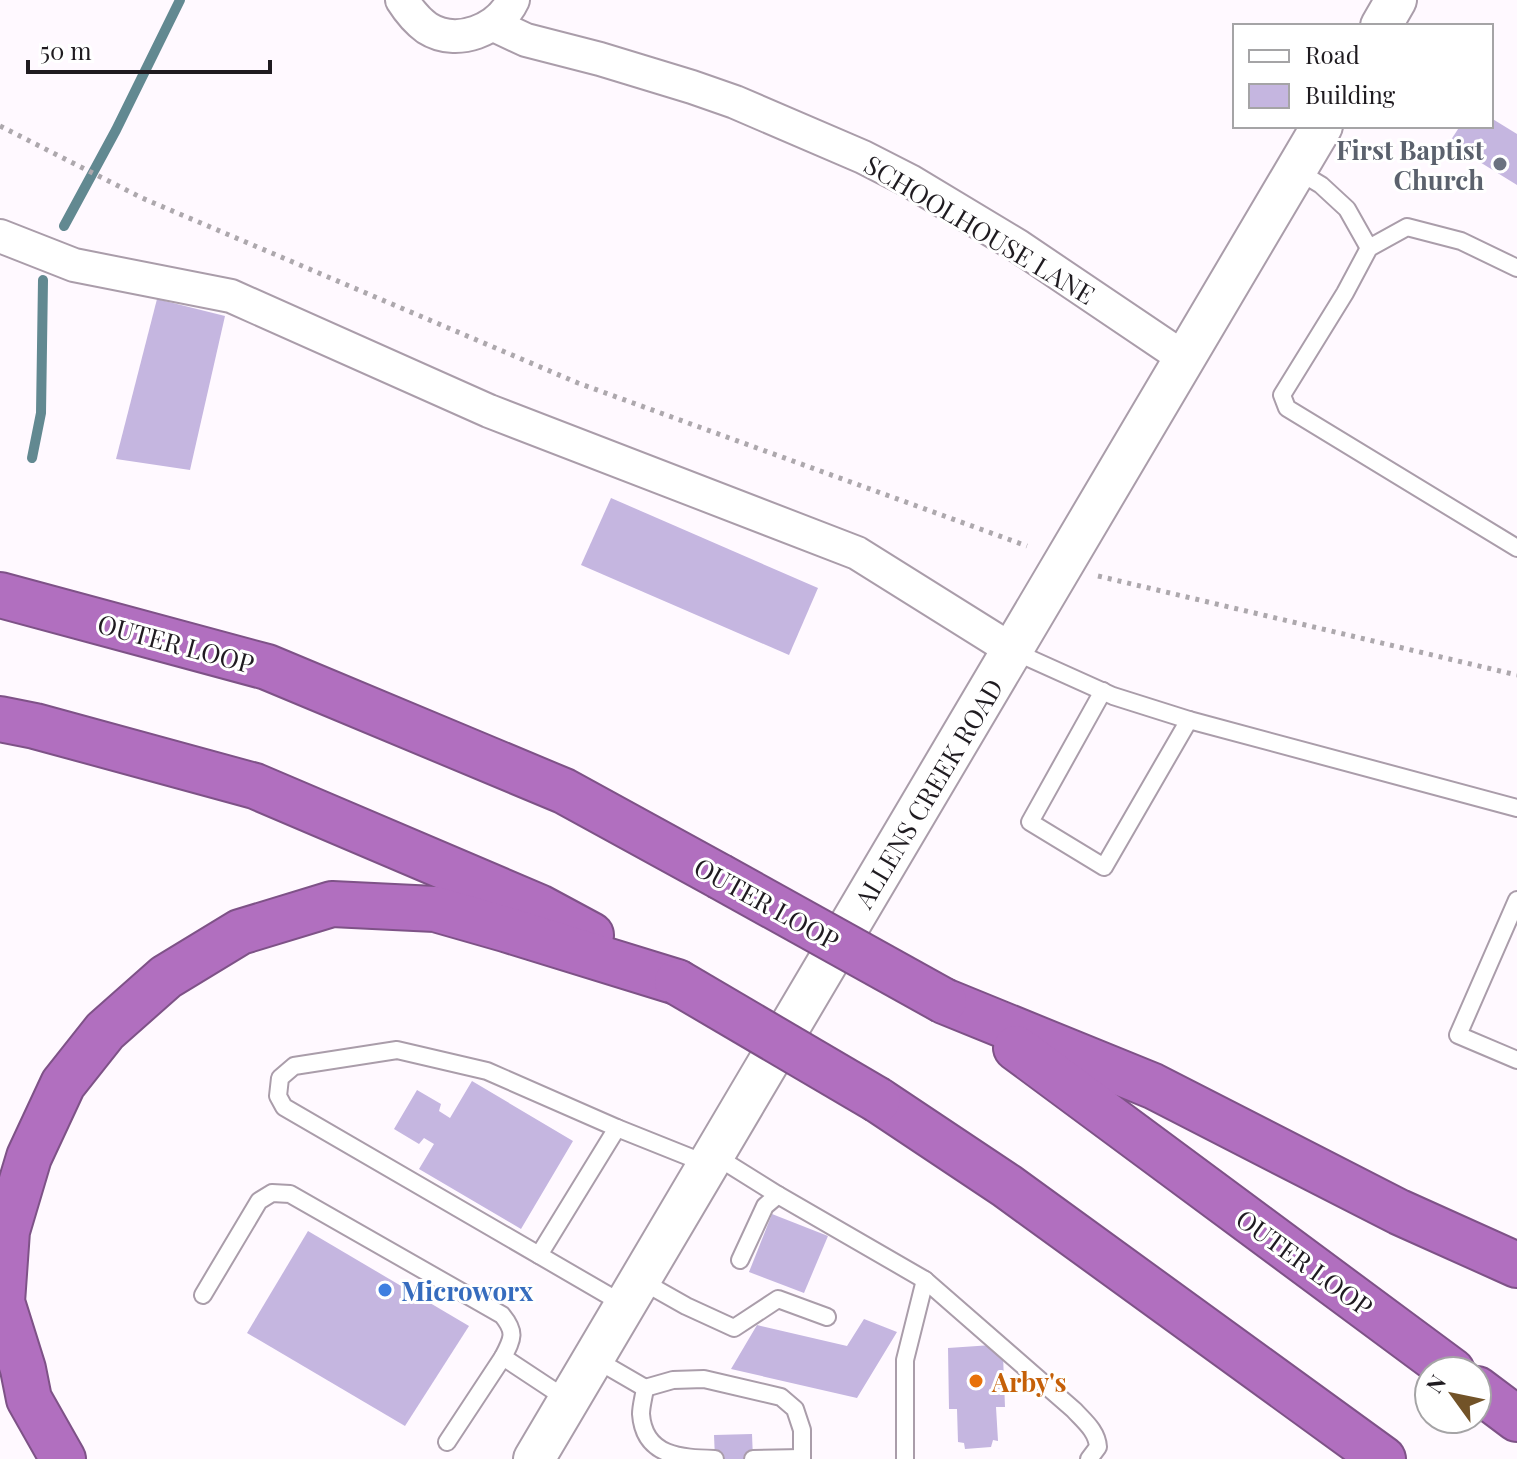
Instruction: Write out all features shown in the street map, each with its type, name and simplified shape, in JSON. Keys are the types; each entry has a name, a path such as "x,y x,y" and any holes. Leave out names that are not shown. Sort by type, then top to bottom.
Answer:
{"highway":[{"name":"OUTER LOOP","path":"0,595 267,667 564,791 990,1029 1430,1355"},
{"path":"0,719 255,786 539,907 677,982 878,1100 1007,1186 1383,1459"},
{"path":"63,1459 29,1399 2,1302 7,1231 29,1157 63,1084 105,1031 166,977 240,932 332,904 435,909 677,982"},
{"path":"944,1001 1153,1086 1399,1212 1517,1265"},
{"path":"1493,1401 1517,1419"}],"street":[{"name":"SCHOOLHOUSE LANE","path":"402,0 413,17 430,30 446,35 468,36 504,12 526,40 706,92 863,157 910,181 1018,246 1184,358"},
{"path":"1382,24 1396,0"},
{"name":"ALLENS CREEK ROAD","path":"534,1459 1321,128"},
{"path":"2,237 74,265 231,296 489,411 857,553 1012,650"}],"lane":[{"path":"1296,170 1321,185 1347,209 1369,248"},
{"path":"1517,268 1461,241 1407,227 1369,248 1282,395 1287,408 1517,548"},
{"path":"1012,650 1103,691 1189,720 1517,808"},
{"path":"1103,691 1030,822 1104,867 1189,720"},
{"path":"1517,900 1458,1035 1517,1060"},
{"path":"827,1317 778,1299 734,1328 686,1306 633,1292 539,1255 284,1107 278,1096 280,1078 294,1066 397,1050 487,1071 617,1128 711,1160 925,1280 1074,1410 1097,1436 1098,1447 1089,1459"},
{"path":"539,1255 617,1128"},
{"path":"203,1295 259,1201 272,1193 290,1194 502,1315 513,1335 503,1357 447,1442"},
{"path":"740,1260 765,1206 778,1195"},
{"path":"905,1459 905,1360 925,1280"},
{"path":"503,1357 569,1401"},
{"path":"593,1359 645,1388 673,1380 704,1379 781,1397 795,1409 802,1430 802,1458 753,1459"},
{"path":"645,1388 641,1414 647,1433 657,1447 673,1456 715,1459"}],"path":[{"path":"0,126 142,198 578,383 1027,546"},
{"path":"1094,574 1517,675"}],"building":[{"name":"First Baptist Church","path":"1493,119 1517,134 1517,185 1449,143 1459,128 1493,128"},
{"path":"157,299 225,316 190,470 116,459"},
{"path":"611,498 818,588 789,655 581,565"},
{"path":"472,1081 573,1141 521,1229 419,1169 434,1144 424,1138 419,1144 394,1129 417,1090 441,1104 439,1111 450,1118"},
{"path":"772,1214 828,1236 804,1293 749,1272"},
{"path":"308,1231 469,1326 405,1426 247,1333"},
{"path":"864,1319 897,1332 857,1398 731,1369 757,1325 847,1346"},
{"name":"Arby's","path":"992,1345 1003,1355 1005,1407 996,1407 998,1441 993,1440 991,1447 965,1449 964,1443 958,1442 957,1409 949,1409 948,1348"},
{"path":"752,1434 753,1459 715,1459 714,1435"}],"waterway":[{"path":"64,226 116,130 180,0"},
{"path":"32,458 41,413 43,280"}],"place":[{"name":"First Baptist Church","path":"1500,164"},
{"name":"Microworx","path":"385,1290"},
{"name":"Arby's","path":"976,1381"}]}
